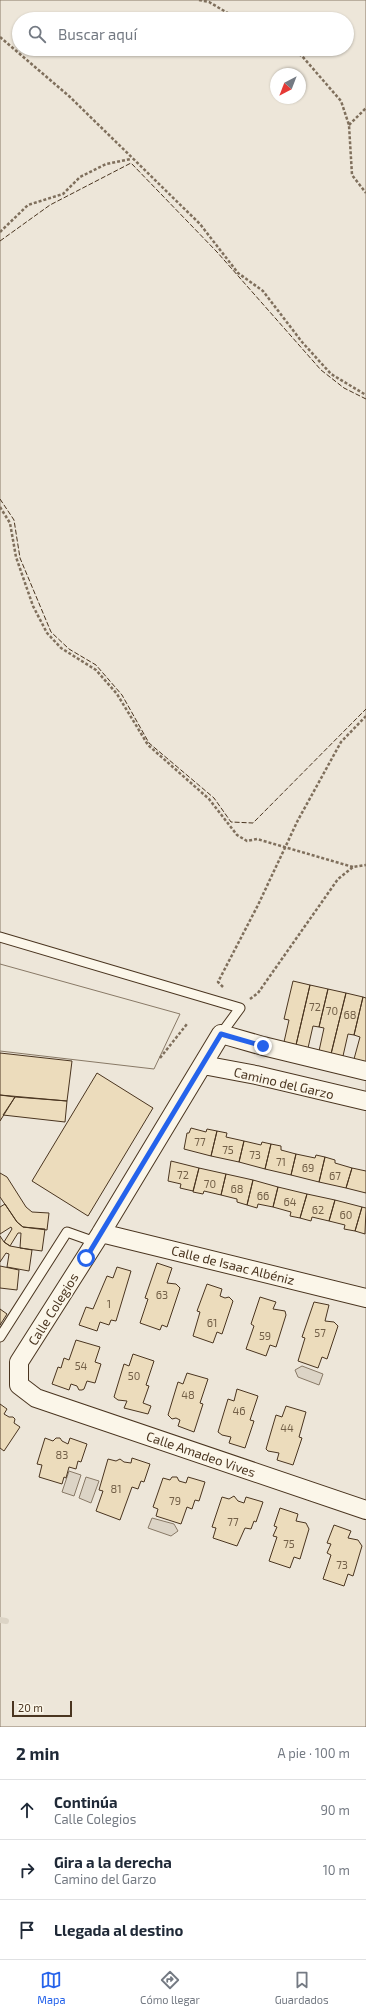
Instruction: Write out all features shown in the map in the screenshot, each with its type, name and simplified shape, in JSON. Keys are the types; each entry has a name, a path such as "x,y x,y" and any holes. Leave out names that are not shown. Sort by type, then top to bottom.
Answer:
{"street":[{"name":"Calle Colegios","path":"36,1398 19,1385 19,1362 98,1238 221,1034"},
{"path":"221,1034 263,1046 366,1071"},
{"name":"Camino del Garzo","path":"203,1065 366,1101"},
{"name":"Calle de Isaac Albéniz","path":"98,1238 366,1298"},
{"name":"Calle Amadeo Vives","path":"36,1398 366,1510"}],"lane":[{"path":"0,937 240,1008 221,1034"},
{"path":"0,1337 66,1232 98,1238"}],"path":[{"path":"199,0 209,2 226,12"},
{"path":"0,37 12,47"},
{"path":"22,56 70,97 200,224 238,273 263,291 302,342 331,374 366,395"},
{"path":"302,56 341,101 349,125 352,175 366,192"},
{"path":"349,125 366,108"},
{"path":"0,232 28,205 63,194 80,177 106,164 132,158"},
{"path":"0,507 10,523 16,557 33,606 48,633 61,648 96,670 117,694 148,745 209,799 237,835 247,840 258,839 353,867 366,865"},
{"path":"353,867 338,879 258,993 240,1008 218,982 341,742 366,716"},
{"path":"160,1058 187,1024"}],"shaded area":[{"path":"0,0 366,0 366,1727 0,1727"},
{"path":"0,964 180,1014 154,1069 0,1051"},
{"path":"302,1366 323,1374 319,1385 298,1377 295,1370"},
{"path":"69,1471 81,1475 74,1496 62,1492"},
{"path":"86,1477 99,1481 91,1503 79,1498"},
{"path":"152,1518 174,1524 178,1531 171,1536 148,1528"}],"building":[{"path":"293,981 310,985 296,1045 284,1042 289,1020 284,1019"},
{"path":"310,985 328,989 319,1027 313,1026 308,1048 296,1045"},
{"path":"328,989 346,993 331,1054 319,1051 324,1028 319,1027"},
{"path":"346,993 363,997 354,1035 348,1034 343,1056 331,1054"},
{"path":"363,997 366,998 366,1062 354,1059 360,1037 354,1035"},
{"path":"0,1053 72,1061 67,1101 0,1095"},
{"path":"97,1073 153,1108 88,1216 32,1181"},
{"path":"0,1095 15,1097 0,1121"},
{"path":"15,1097 67,1101 65,1122 3,1115"},
{"path":"191,1128 206,1132 207,1129 217,1131 211,1156 184,1149 187,1133 189,1133"},
{"path":"217,1131 227,1133 226,1137 244,1141 239,1162 211,1156"},
{"path":"244,1141 261,1145 262,1142 271,1144 265,1169 239,1162"},
{"path":"271,1144 281,1146 281,1150 296,1154 291,1175 265,1169"},
{"path":"296,1154 315,1158 316,1155 325,1157 319,1182 291,1175"},
{"path":"325,1157 335,1160 335,1163 352,1168 346,1188 319,1182"},
{"path":"171,1161 199,1168 193,1191 180,1188 181,1184 168,1181"},
{"path":"199,1168 226,1174 221,1195 204,1191 203,1194 193,1192"},
{"path":"352,1168 366,1171 366,1193 346,1188"},
{"path":"0,1173 7,1177 26,1207 32,1212 49,1213 47,1230 23,1227 17,1222 0,1197"},
{"path":"226,1174 253,1180 247,1205 237,1202 237,1199 221,1195"},
{"path":"253,1180 278,1187 273,1207 258,1204 257,1208 247,1205"},
{"path":"278,1187 307,1194 300,1218 290,1216 291,1212 273,1207"},
{"path":"307,1194 335,1200 329,1221 312,1217 311,1221 300,1218"},
{"path":"335,1200 362,1207 355,1231 344,1229 345,1225 329,1221"},
{"path":"5,1204 17,1222 23,1227 45,1229 42,1251 20,1248 21,1233 18,1233 10,1246 4,1242 12,1229 11,1227 0,1234 0,1207"},
{"path":"362,1207 366,1208 365,1234 355,1231"},
{"path":"0,1236 4,1242 10,1246 32,1250 29,1271 7,1267 9,1254 6,1253 0,1262"},
{"path":"157,1263 172,1268 167,1283 176,1284 180,1288 167,1327 162,1325 160,1330 140,1323 148,1299 145,1298"},
{"path":"0,1266 19,1270 17,1290 0,1288"},
{"path":"117,1267 131,1271 116,1321 111,1320 109,1325 100,1322 97,1331 79,1325 86,1307 93,1309 107,1276 113,1278"},
{"path":"207,1284 222,1289 220,1296 225,1298 229,1297 233,1301 222,1334 217,1332 213,1343 193,1336 200,1312 197,1311"},
{"path":"260,1297 276,1302 273,1309 285,1311 286,1315 276,1347 270,1345 266,1356 246,1349 254,1326 251,1324"},
{"path":"314,1302 329,1305 325,1321 334,1322 338,1326 327,1359 322,1357 318,1368 298,1361 305,1338 302,1337"},
{"path":"0,1309 7,1314 0,1325"},
{"path":"76,1340 100,1347 95,1362 101,1364 95,1383 87,1381 84,1389 82,1390 79,1390 77,1386 71,1384 69,1390 52,1384 58,1367 61,1368 64,1358 69,1360"},
{"path":"133,1354 154,1361 146,1385 149,1386 143,1403 151,1406 148,1414 124,1408 127,1401 118,1400 114,1397 124,1364 129,1366"},
{"path":"187,1373 208,1379 200,1403 203,1404 194,1432 178,1426 180,1420 176,1418 172,1419 168,1415 178,1382 183,1384"},
{"path":"237,1389 258,1396 250,1420 254,1421 245,1448 229,1443 231,1437 222,1435 218,1432 228,1399 234,1401"},
{"path":"0,1404 7,1409 4,1414 9,1417 13,1417 15,1419 14,1423 20,1427 4,1451 0,1448"},
{"path":"286,1406 306,1412 299,1437 302,1438 293,1465 277,1460 279,1453 268,1451 266,1449 276,1415 282,1417"},
{"path":"45,1438 53,1441 56,1438 60,1438 68,1444 70,1438 87,1444 81,1462 78,1461 76,1469 69,1467 66,1478 64,1477 62,1484 39,1477 42,1465 37,1464"},
{"path":"132,1458 150,1464 144,1482 141,1481 138,1489 132,1487 120,1520 96,1511 103,1491 99,1490 108,1459 116,1461 120,1459 124,1462 131,1463"},
{"path":"172,1477 177,1477 179,1481 186,1483 188,1477 205,1482 199,1501 195,1500 192,1509 187,1507 181,1524 156,1516 158,1509 153,1507 163,1478 170,1480"},
{"path":"234,1496 238,1501 244,1503 246,1497 263,1502 256,1522 254,1521 251,1529 245,1528 237,1546 213,1538 216,1528 212,1527 222,1497 229,1499"},
{"path":"280,1508 298,1514 296,1521 306,1523 309,1529 300,1559 294,1557 290,1568 269,1561 277,1537 273,1536 277,1527 274,1526"},
{"path":"334,1525 351,1531 348,1538 358,1540 362,1546 353,1576 348,1574 344,1586 323,1579 331,1555 327,1553 331,1544 327,1543"}],"waterway":[{"path":"0,1620 6,1621"}],"fence":[{"path":"0,241 50,205 131,163 217,252 321,370 344,388 366,399"},
{"path":"0,499 14,520 20,558 51,632 69,649 96,665 122,695 149,743 214,798 231,822 253,823 366,709"}],"route":[{"path":"86,1258 221,1034 263,1046"}]}
